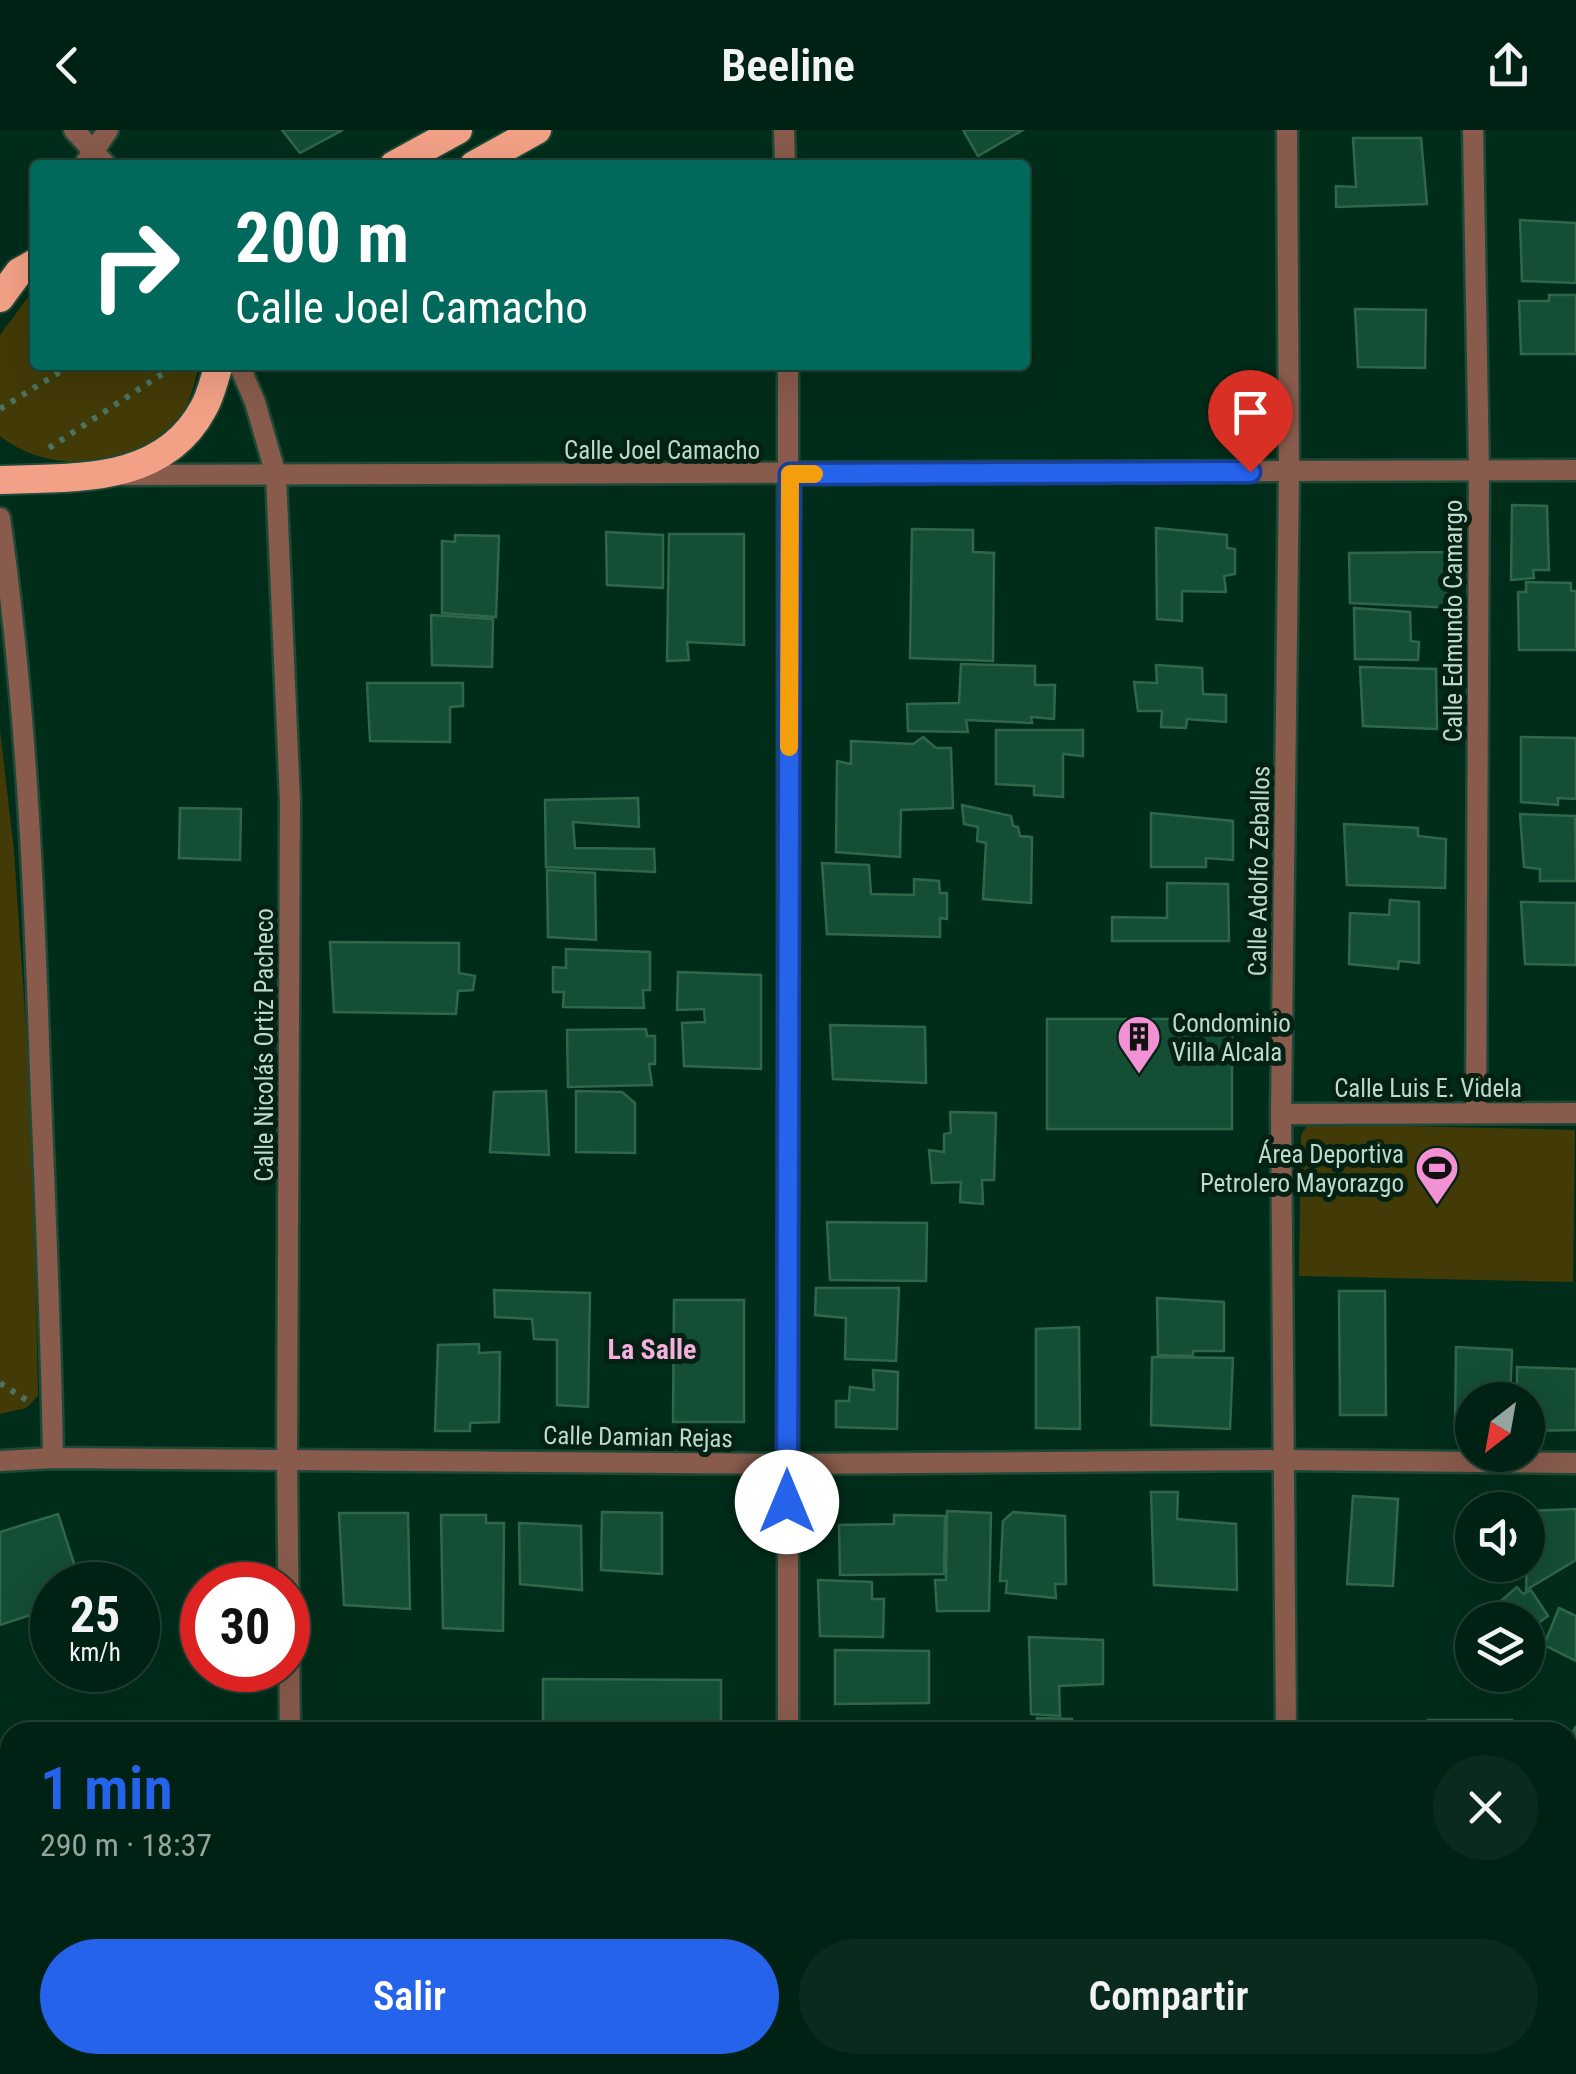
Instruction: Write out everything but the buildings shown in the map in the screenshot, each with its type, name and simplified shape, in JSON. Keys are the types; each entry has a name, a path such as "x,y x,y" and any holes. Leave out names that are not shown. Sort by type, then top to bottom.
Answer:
{"highway":[{"path":"403,160 458,130"},
{"path":"483,160 536,130"},
{"path":"0,298 27,268"},
{"path":"0,480 107,476 140,466 185,434 204,409 217,370"}],"street":[{"path":"74,130 95,160"},
{"path":"95,160 108,130"},
{"path":"784,130 785,160"},
{"name":"Calle Adolfo Zeballos","path":"1286,1722 1281,1114 1289,472 1288,130"},
{"name":"Calle Edmundo Camargo","path":"1473,130 1479,470 1476,1112"},
{"name":"Calle Nicolás Ortiz Pacheco","path":"241,370 255,402 276,475 290,801 290,1722"},
{"path":"788,370 788,1722"},
{"name":"Calle Joel Camacho","path":"107,476 1576,470"},
{"path":"0,518 20,688 35,932 53,1458"},
{"name":"Calle Luis E. Videla","path":"1281,1114 1576,1112"},
{"name":"Calle Damian Rejas","path":"0,1461 53,1458 787,1464 1286,1460 1576,1463"}],"path":[{"path":"0,409 63,370"},
{"path":"43,452 168,370"}],"shaded area":[{"path":"30,295 30,370 198,370 181,416 164,434 144,448 120,457 69,462 20,449 0,436 0,335"},
{"path":"0,730 14,851 33,1131 38,1396 26,1408 0,1414"},
{"name":"Área Deportiva Petrolero Mayorazgo","path":"1315,1124 1575,1130 1573,1282 1299,1276 1301,1135 1306,1127"}],"slow traffic":[{"path":"789,747 790,474 814,474"}],"place":[{"name":"Condominio Villa Alcala","path":"1139,1075"},
{"name":"Área Deportiva Petrolero Mayorazgo","path":"1437,1206"}],"district":[{"name":"La Salle","path":"652,1349"}],"route":[{"path":"787,1502 790,474 1250,472"}]}
